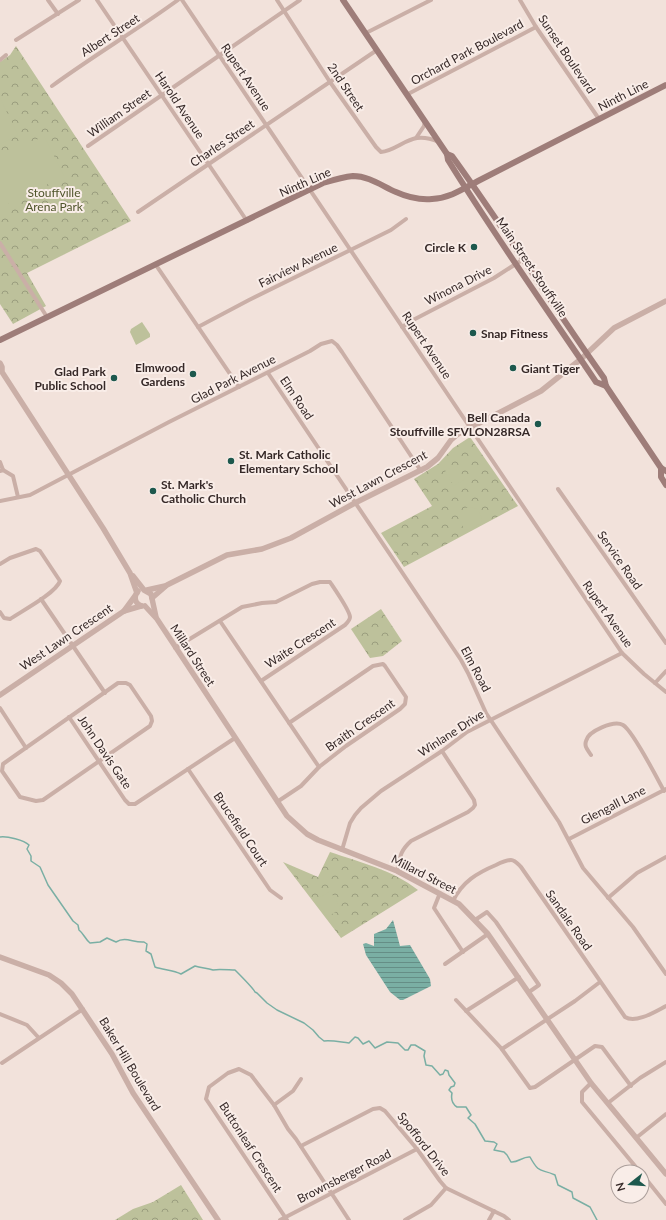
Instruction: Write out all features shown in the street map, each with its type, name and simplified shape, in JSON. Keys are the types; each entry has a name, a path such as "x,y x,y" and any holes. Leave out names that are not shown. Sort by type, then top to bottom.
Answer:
{"main road":[{"name":"Main Street Stouffville","path":"343,0 408,94 447,154 448,160 465,188 596,382 606,386"},
{"name":"Ninth Line","path":"0,340 310,190 338,178 354,176 366,178 385,185 396,192 414,198 432,199 446,196 460,191 666,84"},
{"name":"Main Street Stouffville","path":"447,154 452,156 472,184 522,260 604,378 606,386 663,470 661,477 666,485"}],"street":[{"path":"48,0 58,14"},
{"path":"16,40 79,0"},
{"name":"Harold Avenue","path":"97,0 247,221"},
{"name":"Albert Street","path":"52,86 178,0"},
{"name":"Rupert Avenue","path":"182,0 622,653 666,692"},
{"name":"2nd Street","path":"277,0 330,82 381,152 387,151 416,138"},
{"name":"William Street","path":"88,146 300,0"},
{"path":"366,34 431,0"},
{"name":"Sunset Boulevard","path":"520,0 536,27 599,119"},
{"name":"Orchard Park Boulevard","path":"408,94 536,27"},
{"name":"Charles Street","path":"138,212 377,50"},
{"path":"0,60 6,54"},
{"path":"416,138 425,121"},
{"path":"416,138 427,138 439,142"},
{"name":"Fairview Avenue","path":"198,327 249,300 351,251 391,230 406,219"},
{"path":"0,243 48,317"},
{"name":"Winona Drive","path":"402,327 415,318 494,278 522,260"},
{"path":"156,265 239,388"},
{"name":"West Lawn Crescent","path":"152,599 167,586 227,555 262,549 291,538 355,503 421,471 438,458 451,440 458,434 541,391 581,359 614,328 666,301"},
{"name":"Glad Park Avenue","path":"0,501 30,495 169,422 268,373 321,344 332,341 337,345 421,471"},
{"path":"0,363 2,367 1,371 103,528 130,573 151,594 152,599 149,604 143,606 136,601 136,594 130,573"},
{"name":"Elm Road","path":"268,373 461,660 490,720 569,839 581,864 633,927 666,974"},
{"path":"0,462 2,470 13,476 18,497"},
{"name":"Service Road","path":"558,489 666,642"},
{"path":"0,564 10,558 36,549 40,551 60,581 58,586 41,599 10,618 4,618 0,612"},
{"name":"Waite Crescent","path":"175,648 242,607 276,602 312,584 330,582 348,611 350,617 349,621 261,681"},
{"name":"West Lawn Crescent","path":"146,590 167,586"},
{"path":"136,594 146,590"},
{"name":"West Lawn Crescent","path":"124,611 136,594"},
{"path":"41,599 105,693"},
{"name":"Millard Street","path":"152,599 157,619"},
{"name":"West Lawn Crescent","path":"0,695 124,611 143,606"},
{"name":"Millard Street","path":"143,606 157,619 287,816 306,834 342,850 397,871 459,904 488,934 591,1083 666,1173"},
{"path":"220,621 319,767"},
{"name":"Winlane Drive","path":"342,850 350,823 361,808 381,791 442,751 467,732 622,653"},
{"name":"Braith Crescent","path":"277,802 301,786 319,767 346,746 400,710 405,704 406,697 383,664 373,666 288,723"},
{"path":"656,683 666,671"},
{"name":"John Davis Gate","path":"98,761 150,726 152,721 151,716 130,685 126,683 118,684 69,717 98,761 129,804 135,804 235,738"},
{"path":"0,708 26,748"},
{"path":"69,717 3,764 2,771 20,797 36,801 43,800 98,761"},
{"path":"591,755 585,747 589,734 607,725 623,725 634,739 665,790"},
{"path":"397,871 400,854 404,847 411,841 468,812 476,805 442,751"},
{"name":"Brucefield Court","path":"188,769 270,890 281,898"},
{"name":"Glengall Lane","path":"569,839 665,790"},
{"path":"608,898 637,872 666,857"},
{"name":"Sandale Road","path":"453,901 464,885 477,874 504,862 511,860 514,861 521,867 623,1016 629,1020 634,1020 666,1006"},
{"path":"440,893 434,908 463,952"},
{"path":"475,920 487,912 496,922 539,985 529,992"},
{"path":"445,964 488,934"},
{"name":"Baker Hill Boulevard","path":"0,957 49,975 67,988 83,1009 112,1054 133,1093 218,1218"},
{"path":"466,1012 519,977"},
{"path":"502,1049 575,1001 600,982"},
{"path":"456,1000 502,1049 526,1084 531,1088 595,1046 602,1047 631,1086"},
{"path":"2,1063 83,1009"},
{"path":"0,1014 27,1025 38,1038"},
{"path":"608,1103 640,1078 666,1062"},
{"name":"Buttonleaf Crescent","path":"286,1219 206,1099 209,1087 228,1073 239,1069 251,1074 274,1105 288,1129 301,1146 349,1220"},
{"path":"274,1105 293,1091 302,1079"},
{"path":"591,1083 582,1092 582,1102 634,1164"},
{"name":"Spofford Drive","path":"301,1146 373,1109 378,1108 385,1111 417,1149 446,1188 494,1211 509,1220"},
{"path":"636,1138 666,1114"},
{"name":"Brownsberger Road","path":"280,1220 286,1219 332,1193 417,1149"},
{"path":"650,1184 666,1204"},
{"path":"405,1220 431,1205 446,1188"},
{"path":"489,1220 494,1211"}],"green space":[{"name":"Stouffville Arena Park","path":"16,46 131,221 27,273 46,306 13,324 0,304 0,62 10,55"},
{"path":"0,98 18,135 0,144"},
{"path":"44,136 64,176 0,208 0,158"},
{"path":"142,322 150,334 150,337 136,345 130,332 131,329"},
{"path":"470,437 518,506 404,567 381,533 432,506 414,479 438,464 453,448"},
{"path":"455,464 465,479 454,486 445,471"},
{"path":"470,507 477,509 482,517 482,520 478,525 470,529 464,529 459,519 460,513 465,508"},
{"path":"381,609 402,641 383,656 370,658 351,629"},
{"path":"330,852 387,872 418,890 341,938 283,862 318,877"},
{"path":"330,891 341,908 328,917 316,900"},
{"path":"181,1185 203,1220 115,1220 133,1209 153,1202"}],"water":[{"path":"393,920 400,946 410,945 430,979 431,986 403,1000 400,1000 390,992 366,955 363,944 366,943 374,946 374,934 386,929"}],"waterway":[{"path":"0,837 15,839 29,845 27,849 31,856 31,861 40,867 48,885 73,921 78,925 79,930 90,943 100,942 107,938 116,942 120,940 144,942 147,944 146,951 151,954 155,967 181,974 195,966 213,970 235,970 267,1003 277,1010 304,1023 324,1041 349,1043 355,1037 358,1038 363,1044 369,1041 375,1048 387,1042 398,1043 405,1050 408,1050 411,1045 415,1045 425,1051 424,1056 426,1065 432,1066 440,1075 443,1074 445,1070 448,1071 455,1083 449,1090 452,1093 453,1103 457,1107 466,1107 471,1115 468,1118 475,1124 485,1141 494,1142 497,1144 494,1150 504,1152 511,1162 516,1162 530,1157 538,1169 555,1175 558,1185 572,1192 573,1198 590,1207 597,1220"}],"place":[{"name":"Circle K","path":"474,247"},
{"name":"Snap Fitness","path":"473,333"},
{"name":"Giant Tiger","path":"513,368"},
{"name":"Elmwood Gardens","path":"193,374"},
{"name":"Glad Park Public School","path":"114,378"},
{"name":"Bell Canada Stouffville SFVLON28RSA","path":"538,424"},
{"name":"St. Mark Catholic Elementary School","path":"231,461"},
{"name":"St. Mark's Catholic Church","path":"153,491"}]}
